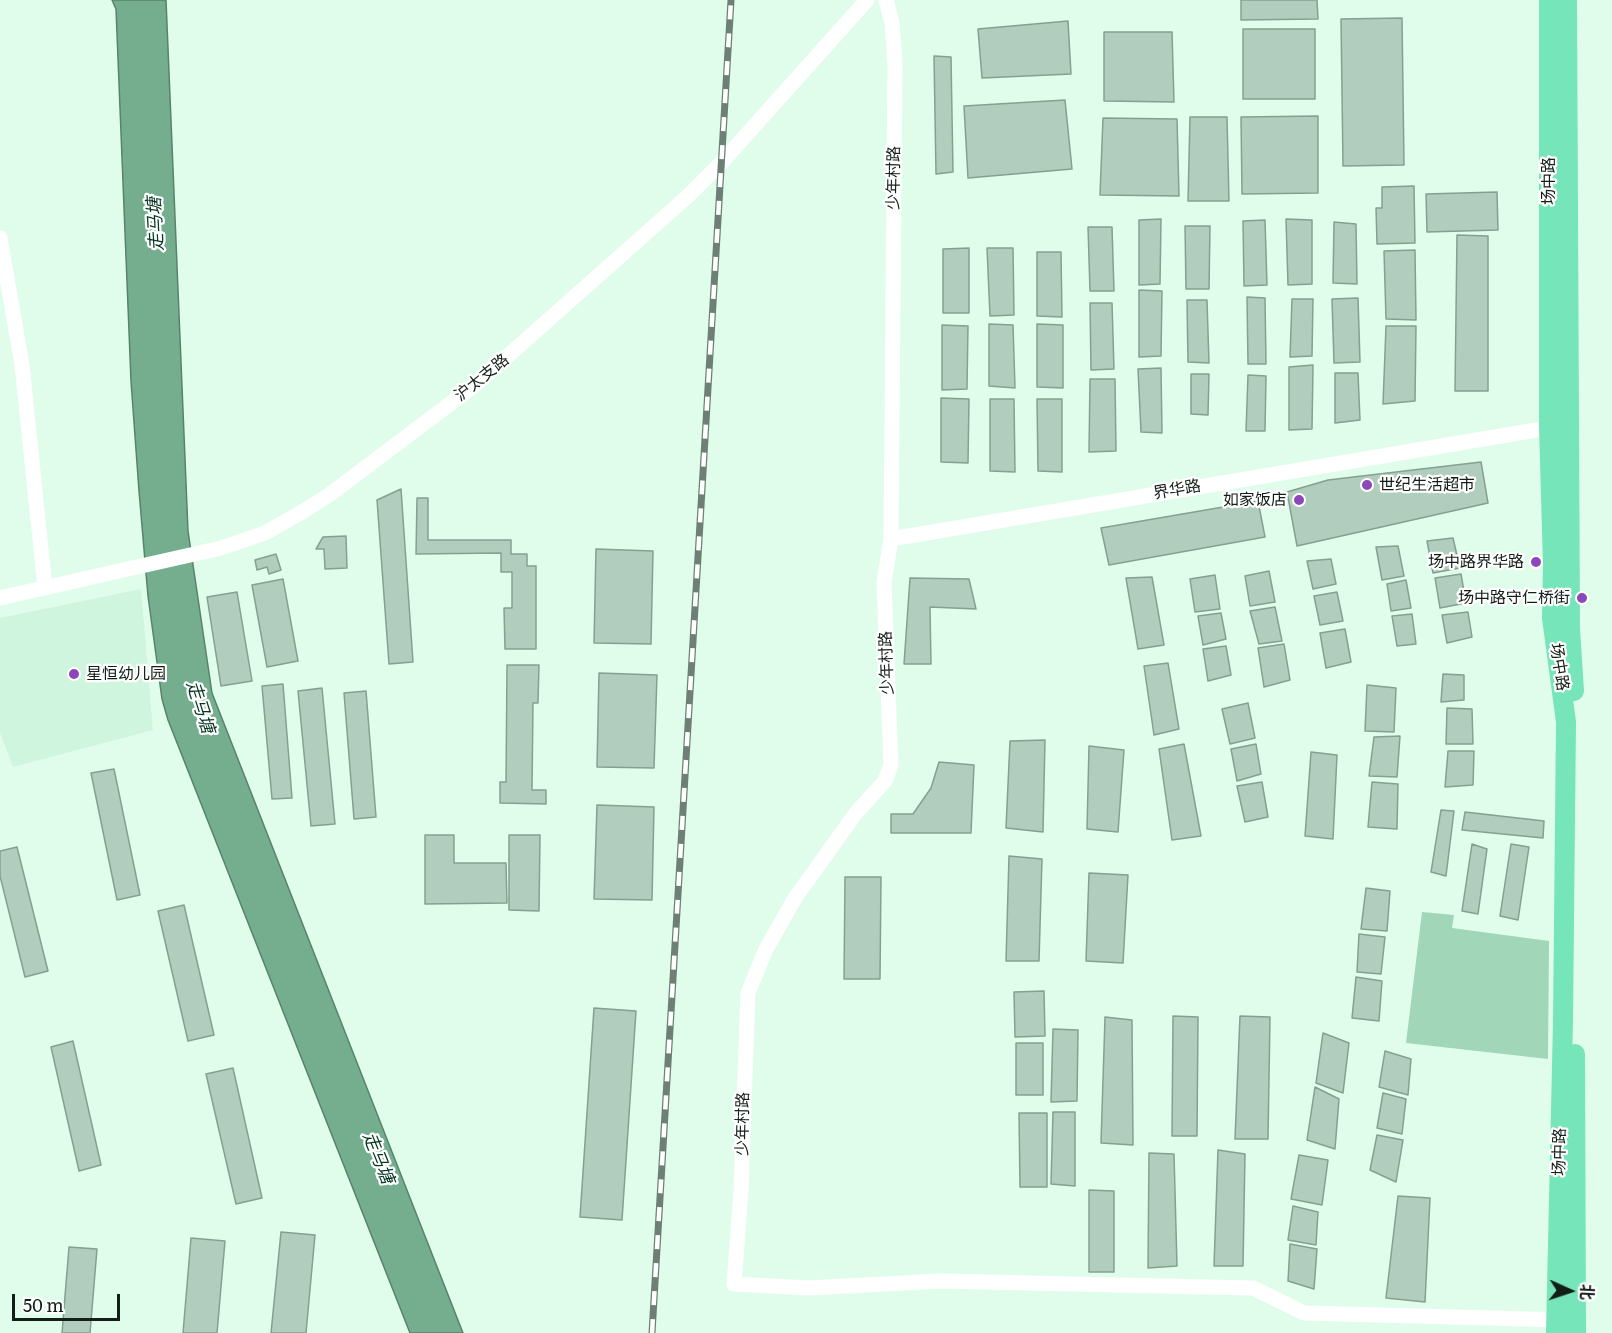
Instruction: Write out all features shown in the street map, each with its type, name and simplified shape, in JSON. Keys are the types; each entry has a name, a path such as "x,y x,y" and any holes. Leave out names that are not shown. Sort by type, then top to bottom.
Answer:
{"main road":[{"name":"场中路","path":"1549,0 1559,426"},
{"name":"场中路","path":"1566,1326 1563,1022 1566,722 1552,618 1559,426 1567,0"}],"street":[{"name":"沪太支路","path":"0,598 198,554 265,533 329,495 475,385 694,189 722,162 867,0"},
{"name":"少年村路","path":"886,0 892,23 896,63 891,539 884,582 891,765 885,781 856,813 795,898 766,949 748,993 741,1191 734,1284 809,1287 940,1281 1252,1288 1304,1313 1566,1326"},
{"path":"0,238 22,365 45,588"},
{"name":"界华路","path":"891,539 1559,426"}],"shaded area":[{"name":"星恒幼儿园","path":"141,589 153,730 13,767 0,733 0,618"},
{"path":"1422,912 1454,915 1452,928 1549,941 1548,1059 1406,1043"}],"water":[{"name":"走马塘","path":"112,0 166,0 188,531 212,693 463,1333 410,1333 168,720 162,699 148,596 131,381 116,9"}],"building":[{"path":"1241,0 1317,0 1318,19 1241,20"},
{"path":"1402,18 1404,165 1343,166 1341,19"},
{"path":"1068,21 1071,74 982,78 978,29"},
{"path":"1243,29 1315,29 1315,99 1243,99"},
{"path":"1104,32 1172,32 1174,102 1104,101"},
{"path":"934,56 951,57 953,172 936,174"},
{"path":"1065,100 1072,169 968,178 964,106"},
{"path":"1318,116 1318,193 1242,194 1241,117"},
{"path":"1190,117 1227,117 1229,201 1188,201"},
{"path":"1103,118 1177,119 1179,196 1100,195"},
{"path":"1414,186 1415,243 1377,244 1376,208 1382,208 1382,187"},
{"path":"1497,192 1498,230 1427,232 1426,194"},
{"path":"1161,219 1160,284 1139,285 1139,220"},
{"path":"1286,219 1312,220 1312,284 1288,285"},
{"path":"1265,220 1267,285 1244,286 1243,221"},
{"path":"1334,222 1356,224 1357,284 1333,283"},
{"path":"1185,226 1210,226 1209,289 1186,289"},
{"path":"1088,227 1112,227 1114,291 1090,291"},
{"path":"1457,235 1488,236 1488,391 1455,391"},
{"path":"969,248 969,313 943,313 943,249"},
{"path":"987,248 1013,248 1014,315 990,316"},
{"path":"1415,250 1416,320 1386,319 1384,251"},
{"path":"1037,252 1061,252 1062,317 1037,316"},
{"path":"1139,290 1162,291 1161,356 1139,357"},
{"path":"1247,297 1265,298 1266,364 1248,364"},
{"path":"1358,298 1360,362 1334,363 1332,299"},
{"path":"1292,299 1313,299 1312,356 1290,357"},
{"path":"1187,300 1207,300 1209,363 1188,362"},
{"path":"1090,303 1112,303 1114,369 1091,370"},
{"path":"989,324 1013,325 1015,388 989,386"},
{"path":"1037,324 1063,325 1063,388 1037,387"},
{"path":"942,325 968,326 967,389 942,390"},
{"path":"1386,326 1416,326 1415,401 1383,404"},
{"path":"1313,365 1312,429 1289,430 1289,367"},
{"path":"1161,368 1162,433 1141,432 1138,369"},
{"path":"1335,373 1358,373 1360,420 1335,423"},
{"path":"1191,374 1209,374 1208,415 1191,414"},
{"path":"1248,375 1266,376 1265,431 1246,431"},
{"path":"1090,379 1115,379 1116,451 1089,452"},
{"path":"941,398 969,399 968,463 941,462"},
{"path":"990,399 1014,399 1015,472 990,471"},
{"path":"1037,399 1062,399 1062,472 1038,471"},
{"path":"1481,462 1488,503 1297,546 1287,492 1328,480"},
{"path":"401,489 413,662 389,664 377,500"},
{"path":"417,498 428,498 428,540 511,540 511,554 527,554 527,566 536,566 536,649 505,649 504,608 512,608 512,572 501,572 501,553 416,554"},
{"path":"1258,501 1265,537 1109,565 1101,528"},
{"path":"346,536 347,568 325,569 324,549 316,549 323,537"},
{"path":"1453,538 1460,568 1433,573 1427,541"},
{"path":"1398,546 1404,576 1382,580 1376,547"},
{"path":"596,549 653,551 651,644 594,643"},
{"path":"276,554 281,570 269,574 267,567 257,570 255,560"},
{"path":"1331,559 1336,584 1313,589 1307,561"},
{"path":"1269,571 1275,602 1250,606 1245,576"},
{"path":"1461,574 1466,603 1440,608 1435,578"},
{"path":"1215,575 1220,609 1195,612 1190,579"},
{"path":"1152,577 1164,645 1138,649 1126,578"},
{"path":"910,578 969,579 976,609 930,607 931,664 904,664"},
{"path":"283,579 298,661 267,667 252,585"},
{"path":"1406,580 1411,608 1391,611 1387,584"},
{"path":"237,592 252,681 221,686 207,597"},
{"path":"1337,592 1343,621 1320,625 1314,596"},
{"path":"1275,607 1282,641 1259,644 1250,611"},
{"path":"1468,612 1472,637 1447,643 1442,615"},
{"path":"1221,613 1226,639 1203,645 1198,616"},
{"path":"1412,614 1416,644 1397,646 1392,616"},
{"path":"1345,629 1351,662 1326,668 1320,633"},
{"path":"1284,644 1290,680 1264,687 1258,648"},
{"path":"1226,646 1231,675 1208,681 1203,649"},
{"path":"1168,663 1179,729 1154,735 1144,666"},
{"path":"507,665 539,665 538,703 533,703 532,790 546,790 546,804 500,803 500,782 506,782"},
{"path":"599,673 657,675 654,768 597,767"},
{"path":"1443,674 1464,675 1464,700 1441,702"},
{"path":"283,684 292,798 272,799 262,686"},
{"path":"1367,685 1396,688 1394,732 1365,731"},
{"path":"322,688 335,824 311,826 298,691"},
{"path":"366,691 376,817 354,819 344,693"},
{"path":"1248,703 1255,738 1230,744 1222,709"},
{"path":"1447,708 1472,709 1473,744 1446,744"},
{"path":"1400,736 1397,777 1369,776 1374,737"},
{"path":"1045,740 1043,832 1006,828 1010,741"},
{"path":"1184,744 1201,836 1172,840 1159,749"},
{"path":"1256,744 1261,774 1237,781 1231,749"},
{"path":"1089,746 1124,750 1118,832 1087,829"},
{"path":"1448,751 1474,751 1473,785 1445,787"},
{"path":"1311,752 1337,755 1333,839 1305,836"},
{"path":"939,762 974,765 971,833 891,833 891,814 913,814 931,788"},
{"path":"114,769 140,895 117,900 91,773"},
{"path":"1262,782 1268,817 1245,822 1237,786"},
{"path":"1372,782 1398,784 1397,829 1368,827"},
{"path":"597,805 654,807 652,900 594,899"},
{"path":"1441,810 1454,811 1446,876 1431,872"},
{"path":"1465,812 1544,821 1543,838 1462,830"},
{"path":"425,835 454,835 454,863 506,863 507,903 425,904"},
{"path":"509,835 540,835 539,911 509,910"},
{"path":"1472,844 1487,849 1478,914 1462,911"},
{"path":"1511,844 1529,847 1518,920 1500,916"},
{"path":"17,847 48,971 25,977 0,876 0,851"},
{"path":"1009,856 1042,859 1039,961 1006,961"},
{"path":"1089,873 1128,875 1123,963 1086,961"},
{"path":"845,877 881,877 880,979 844,979"},
{"path":"1366,888 1390,891 1387,931 1361,929"},
{"path":"184,905 214,1035 188,1041 158,911"},
{"path":"1359,934 1385,937 1381,974 1357,972"},
{"path":"1356,977 1382,981 1379,1021 1352,1018"},
{"path":"1044,991 1045,1036 1015,1037 1014,992"},
{"path":"594,1008 636,1011 622,1220 580,1217"},
{"path":"1173,1016 1198,1017 1197,1136 1172,1136"},
{"path":"1240,1016 1270,1017 1268,1139 1235,1139"},
{"path":"1105,1017 1132,1020 1133,1145 1101,1143"},
{"path":"1053,1029 1078,1030 1077,1101 1051,1102"},
{"path":"1323,1033 1349,1043 1343,1093 1316,1083"},
{"path":"73,1041 101,1165 79,1171 51,1047"},
{"path":"1016,1043 1043,1043 1043,1095 1016,1095"},
{"path":"1385,1051 1411,1059 1408,1095 1379,1087"},
{"path":"233,1068 262,1198 236,1204 206,1074"},
{"path":"1315,1087 1339,1099 1335,1149 1307,1140"},
{"path":"1383,1093 1406,1099 1402,1134 1377,1128"},
{"path":"1053,1112 1075,1112 1075,1186 1051,1184"},
{"path":"1019,1113 1047,1113 1047,1187 1020,1187"},
{"path":"1377,1135 1403,1140 1396,1182 1370,1170"},
{"path":"1218,1150 1245,1154 1243,1266 1214,1266"},
{"path":"1149,1153 1174,1154 1177,1266 1148,1268"},
{"path":"1299,1155 1328,1160 1322,1205 1291,1199"},
{"path":"1089,1190 1114,1191 1114,1272 1089,1272"},
{"path":"1398,1196 1430,1198 1425,1302 1386,1298"},
{"path":"1293,1206 1318,1212 1316,1245 1288,1240"},
{"path":"281,1232 315,1235 306,1333 271,1333"},
{"path":"191,1238 225,1241 217,1333 183,1333"},
{"path":"1290,1244 1317,1249 1314,1289 1288,1281"},
{"path":"69,1247 97,1249 90,1333 62,1333"}],"railway":[{"path":"652,1333 731,0"}],"place":[{"name":"世纪生活超市","path":"1367,485"},
{"name":"如家饭店","path":"1299,500"},
{"name":"场中路界华路","path":"1536,562"},
{"name":"场中路守仁桥街","path":"1582,598"},
{"name":"星恒幼儿园","path":"74,674"}]}
